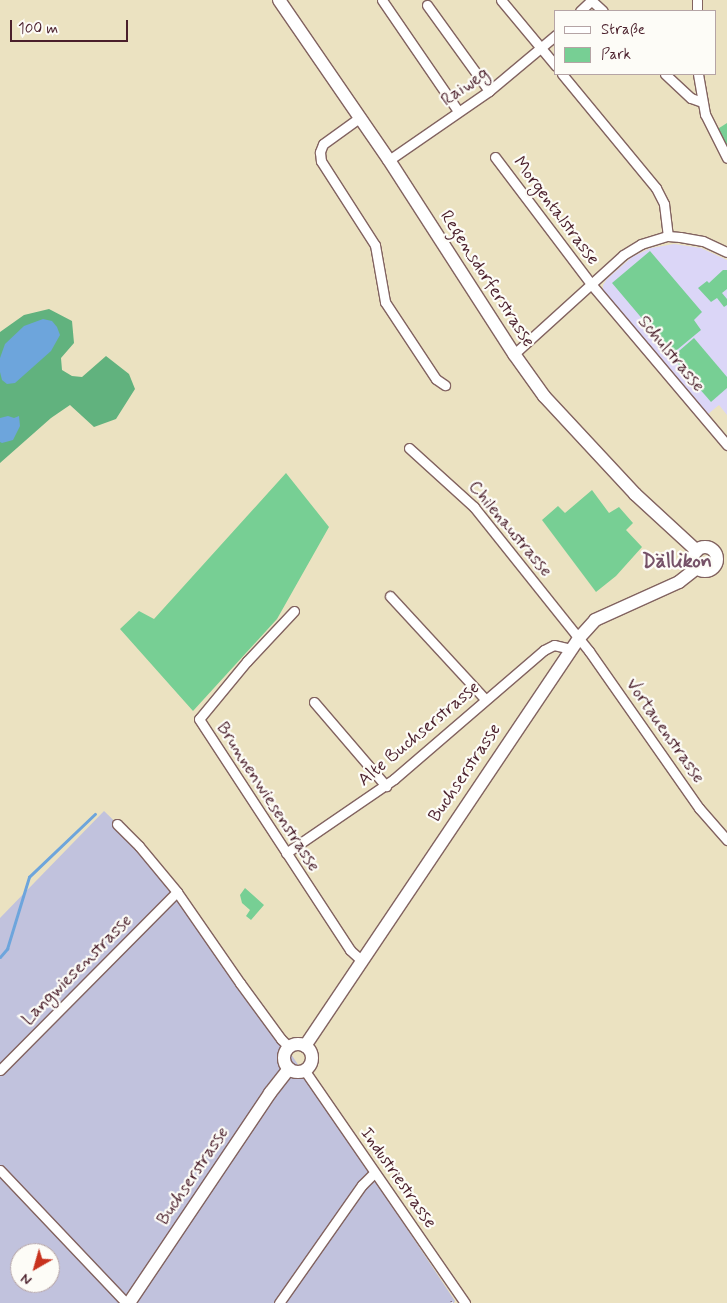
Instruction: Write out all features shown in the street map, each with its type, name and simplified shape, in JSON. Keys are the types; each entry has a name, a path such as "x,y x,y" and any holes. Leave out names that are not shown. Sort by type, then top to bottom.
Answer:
{"street":[{"name":"Regensdorferstrasse","path":"279,0 389,160 514,354 544,396 635,494 697,551"},
{"path":"382,0 458,111"},
{"path":"501,0 554,63"},
{"path":"581,10 592,0 602,10"},
{"path":"428,5 489,91"},
{"name":"Raiweg","path":"389,160 489,91 554,37"},
{"path":"563,75 656,188 664,204 668,236"},
{"path":"667,75 691,98 702,102"},
{"path":"698,75 702,102 712,130 727,158"},
{"path":"359,118 323,144 320,152 321,161 375,244 385,302 436,379 445,385"},
{"name":"Morgentalstrasse","path":"495,157 591,284"},
{"path":"514,354 631,249 641,244 668,236 703,241 727,252"},
{"name":"Schulstrasse","path":"591,284 727,445"},
{"name":"Chilenaustrasse","path":"408,448 466,497 579,638"},
{"path":"704,548 712,550 722,564 708,571 697,568 694,559 697,551 704,548"},
{"name":"Buchserstrasse","path":"305,1046 579,638 596,620 672,586 697,568"},
{"path":"390,596 485,700"},
{"name":"Brunnenwiesenstrasse","path":"294,611 247,662 199,719 350,950 361,960"},
{"name":"Vortauenstrasse","path":"579,638 699,808 727,840"},
{"name":"Alte Buchserstrasse","path":"286,853 386,786 549,646 559,645 571,649"},
{"path":"314,702 386,786"},
{"path":"117,824 139,846 177,892 240,983 289,1047"},
{"name":"Langwiesenstrasse","path":"0,1070 177,892"},
{"path":"297,1044 305,1046 311,1053 312,1063 305,1070 297,1072 289,1069 284,1056 289,1047 297,1044"},
{"name":"Buchserstrasse","path":"127,1303 289,1069"},
{"name":"Industriestrasse","path":"305,1070 465,1303"},
{"path":"0,1170 127,1303"},
{"path":"279,1303 362,1185 374,1173"}],"shaded area":[{"path":"674,244 701,248 727,260 727,415 719,405 708,414 603,290 603,285 607,279 632,257 651,248"},
{"path":"104,811 134,840 281,1039 455,1301 454,1303 0,1303 0,918"}],"green space":[{"path":"727,123 727,151 716,130"},
{"path":"650,251 702,312 694,320 701,330 672,354 612,283"},
{"path":"723,270 727,270 727,289 722,293 727,299 727,305 724,307 717,298 711,302 698,288 707,281 709,283"},
{"path":"49,309 72,321 74,343 61,358 62,370 72,376 82,377 106,356 129,374 135,389 116,419 94,427 70,405 51,418 0,463 0,332 24,315"},
{"path":"694,338 727,377 727,388 711,402 672,357"},
{"path":"286,473 329,527 277,619 193,711 120,629 139,611 154,619"},
{"path":"592,490 609,513 619,507 633,523 626,530 642,547 616,576 596,592 542,520 558,506 565,513"},
{"path":"245,888 264,905 251,920 246,916 250,910 242,903 240,895"}],"water":[{"path":"43,319 52,321 60,335 51,351 15,383 7,384 2,380 0,372 0,358 5,344 24,326"},
{"path":"8,416 14,418 19,416 20,426 13,440 2,443 0,442 0,418"}],"waterway":[{"path":"0,957 7,949 29,877 95,814"}],"district":[{"name":"Dällikon","path":"677,561"}]}
